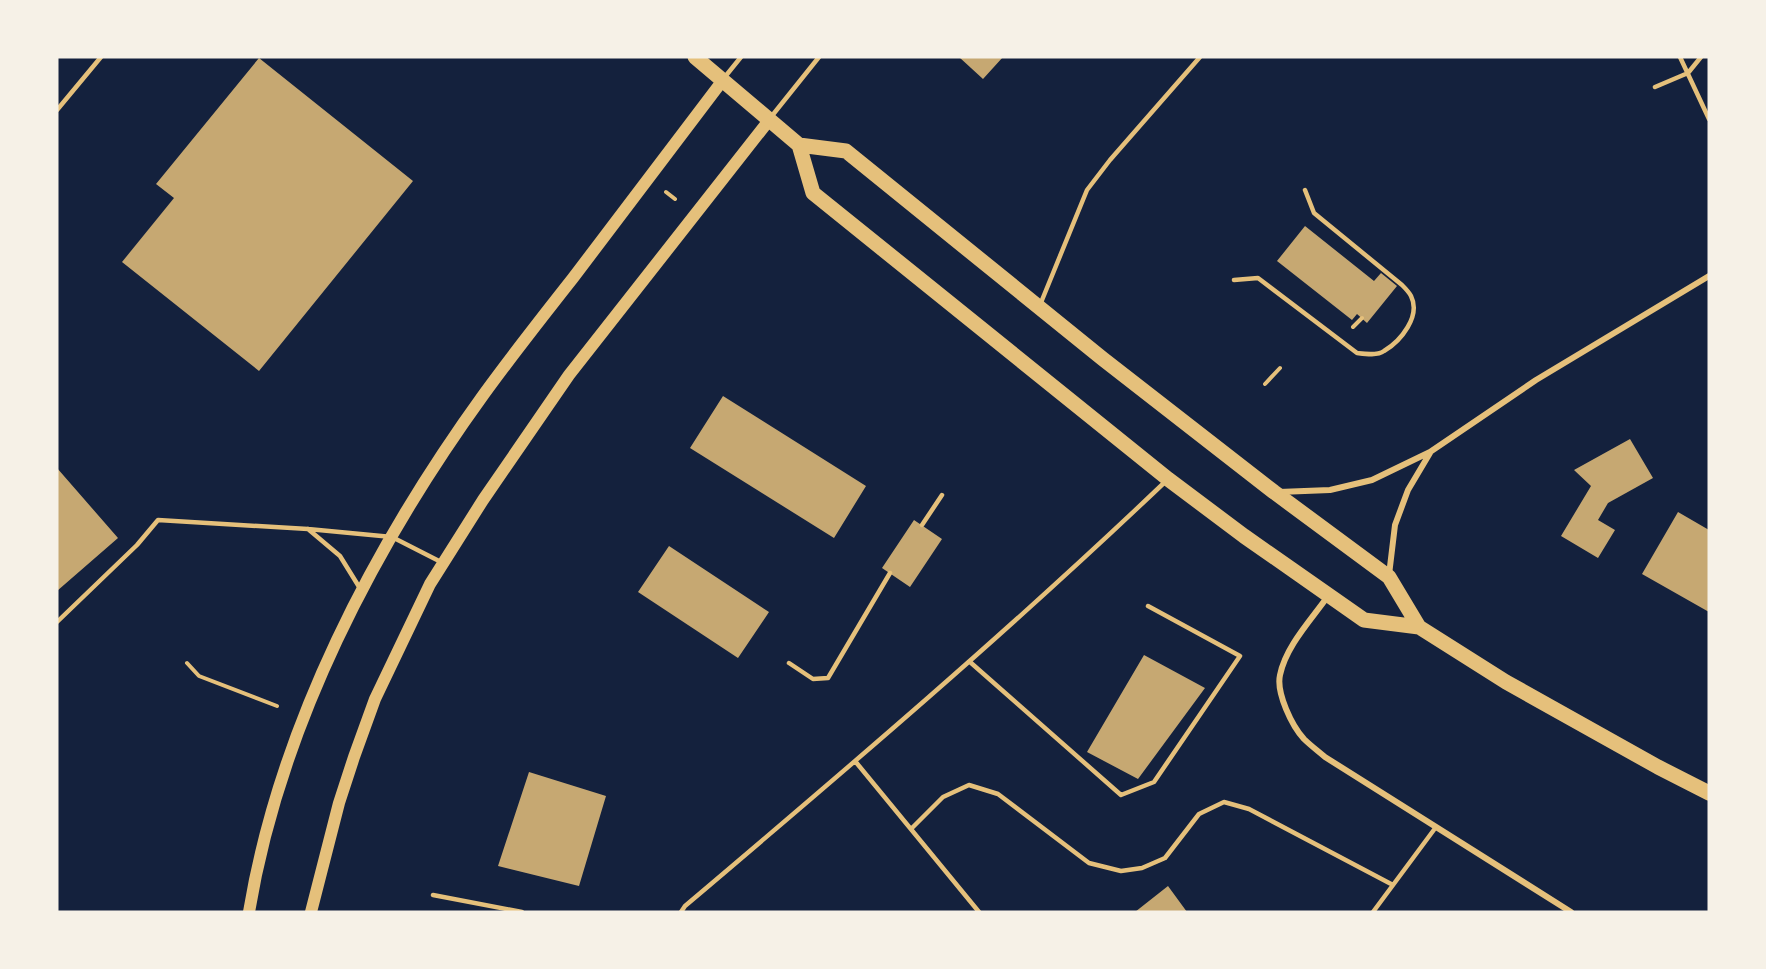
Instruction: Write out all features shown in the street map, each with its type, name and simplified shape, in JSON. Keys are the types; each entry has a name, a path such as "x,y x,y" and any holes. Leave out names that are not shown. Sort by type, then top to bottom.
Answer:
{"main road":[{"path":"695,57 799,145 813,193 1168,479 1328,596 1364,620 1419,627 1506,682 1709,793"},
{"path":"249,912 256,869 292,747 348,615 392,537 483,395 723,80"},
{"path":"312,912 339,803 354,757 375,699 430,584 483,500 569,375 770,119"},
{"path":"799,145 846,151 1039,308 1274,492 1389,577 1419,627"}],"street":[{"path":"1274,492 1330,490 1372,480 1430,452 1536,380 1709,276"},
{"path":"1389,577 1395,525 1408,490 1430,452"},
{"path":"1328,596 1288,654 1279,677 1282,699 1291,720 1304,738 1325,757 1571,912"}],"lane":[{"path":"57,110 101,57"},
{"path":"723,80 741,57"},
{"path":"770,119 819,57"},
{"path":"1039,308 1087,190 1110,160 1200,57"},
{"path":"1680,57 1709,119"},
{"path":"1655,87 1688,73 1701,57"},
{"path":"1234,280 1258,278 1357,353 1368,355 1383,352 1408,329 1414,312 1412,297 1402,285 1314,213 1305,190"},
{"path":"681,912 685,906 970,662 1109,536 1168,479"},
{"path":"922,525 942,495"},
{"path":"57,622 137,545 158,520 308,529 392,537 444,563"},
{"path":"308,529 340,556 362,591"},
{"path":"789,663 813,679 828,678 890,573"},
{"path":"970,662 1121,795 1154,782 1240,656 1149,606"},
{"path":"855,761 979,912"},
{"path":"911,829 944,797 969,785 998,794 1089,863 1121,871 1142,868 1165,858 1199,814 1224,802 1249,809 1393,885"},
{"path":"1373,912 1436,827"},
{"path":"433,895 522,912"}],"path":[{"path":"664,190 675,199"},
{"path":"1265,384 1280,368"},
{"path":"186,663 199,676 278,706"}],"building":[{"path":"959,57 1003,57 983,79"},
{"path":"259,58 413,181 259,371 122,262 174,198 156,184"},
{"path":"1305,226 1374,281 1381,273 1397,286 1367,323 1357,314 1352,320 1277,261"},
{"path":"723,396 866,486 834,538 690,448"},
{"path":"1630,439 1653,478 1608,503 1598,520 1615,530 1598,558 1561,536 1591,486 1574,470"},
{"path":"57,468 118,538 57,591"},
{"path":"1678,512 1709,530 1709,612 1642,574"},
{"path":"914,520 942,539 910,587 882,568"},
{"path":"669,546 769,612 738,658 638,592"},
{"path":"1144,655 1205,688 1138,779 1087,752"},
{"path":"529,772 606,796 579,886 498,866"},
{"path":"1168,886 1187,912 1135,912"}]}
